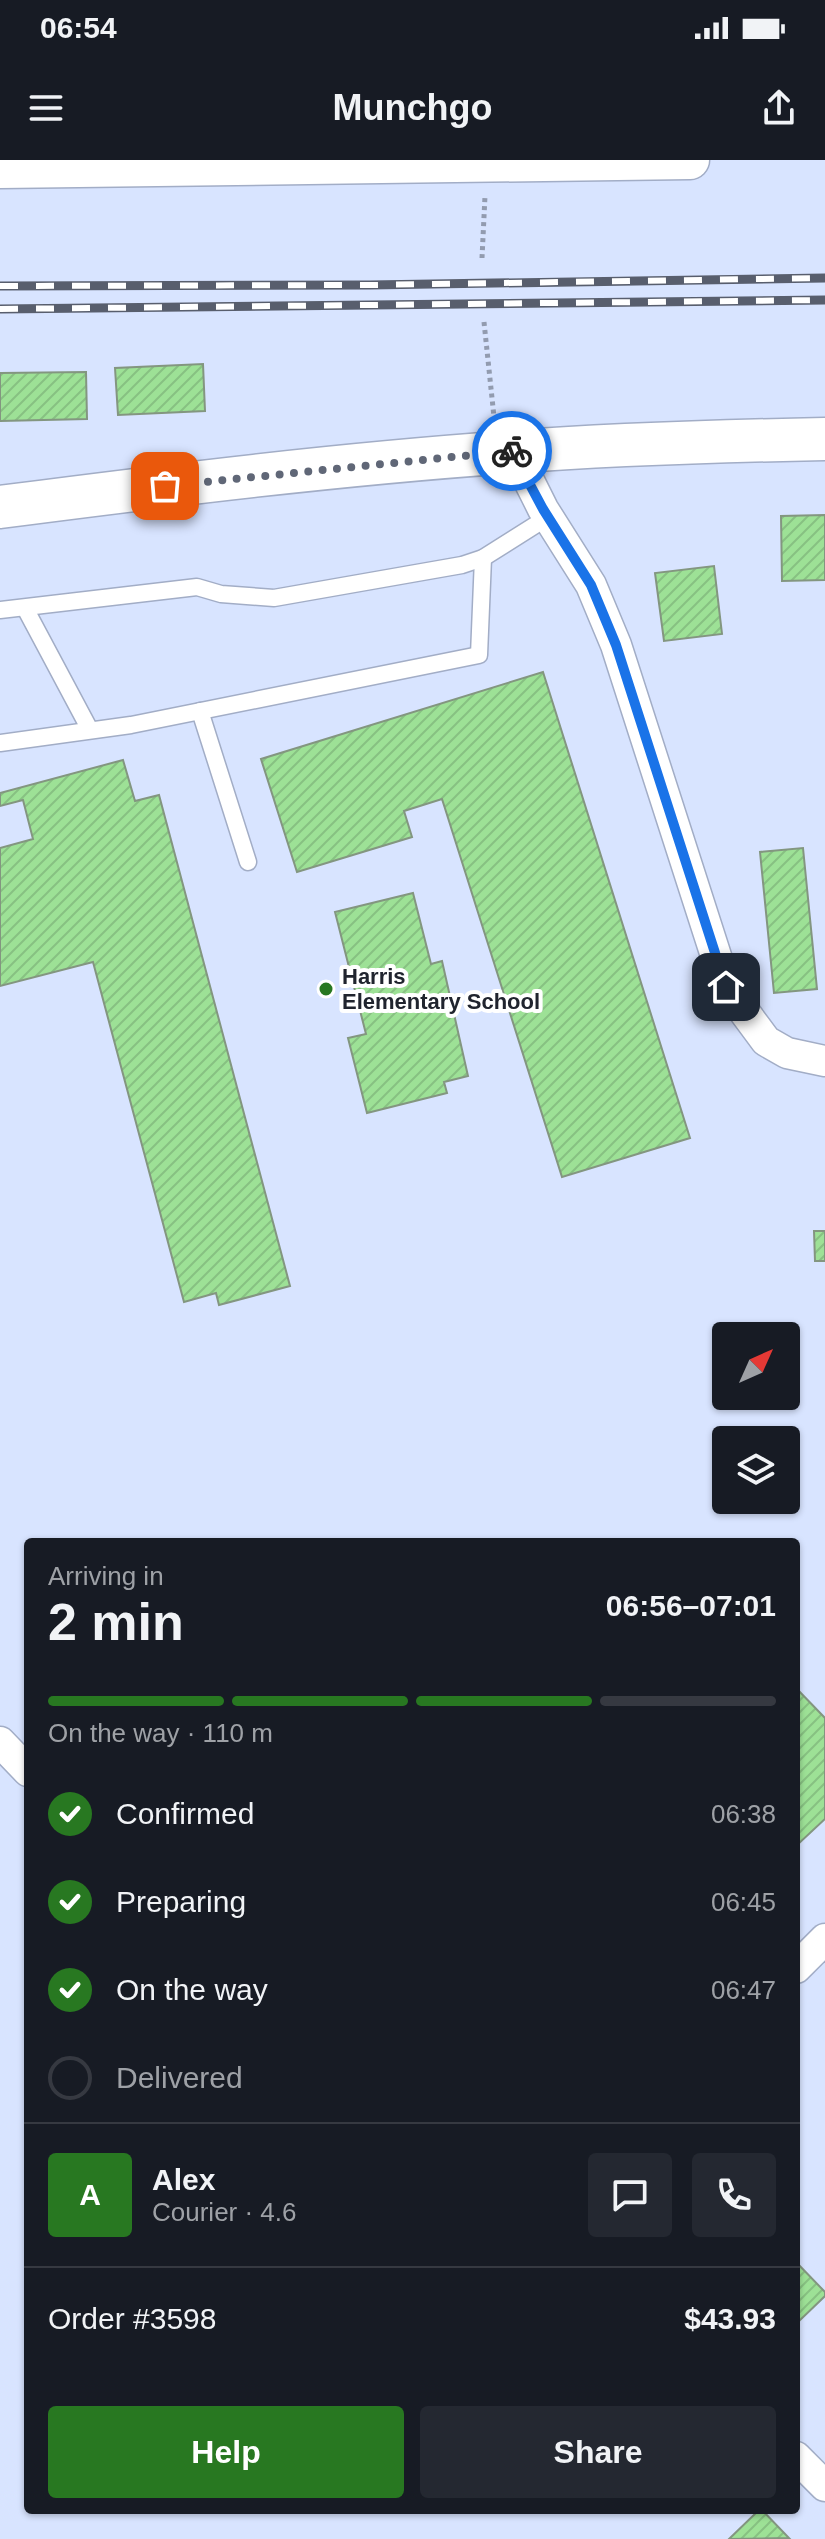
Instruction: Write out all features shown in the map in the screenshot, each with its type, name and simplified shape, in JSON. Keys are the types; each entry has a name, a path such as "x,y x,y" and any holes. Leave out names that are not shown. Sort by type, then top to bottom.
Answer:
{"main road":[{"path":"0,507 192,483 505,452 660,442 825,439"}],"street":[{"path":"0,169 690,160"},
{"path":"505,452 591,585 616,645 726,987 766,1041 787,1053 825,1061"},
{"path":"0,1742 24,1767"},
{"path":"800,1964 825,1939"},
{"path":"800,2461 825,2486"}],"lane":[{"path":"0,610 197,587 221,594 274,598 462,565 483,558 548,517"},
{"path":"0,743 131,725 479,655 483,558"},
{"path":"25,608 90,730"},
{"path":"200,711 248,862"}],"path":[{"path":"482,258 485,196 502,163"},
{"path":"484,322 493,394 505,452"}],"building":[{"path":"203,364 205,411 118,415 115,368"},
{"path":"86,372 87,419 0,421 0,373"},
{"path":"825,515 825,580 782,581 781,516"},
{"path":"714,566 722,634 664,641 655,573"},
{"path":"543,672 690,1138 562,1177 442,799 404,811 412,837 297,872 261,759"},
{"path":"123,760 135,801 159,795 290,1286 219,1305 216,1293 184,1302 93,962 0,986 0,848 33,839 23,800 0,806 0,793"},
{"path":"803,848 817,989 774,993 760,852"},
{"path":"413,893 431,964 442,961 468,1076 444,1082 447,1093 367,1113 348,1038 366,1034 335,912"},
{"path":"814,1231 825,1231 825,1261 815,1261"},
{"path":"800,1692 825,1718 825,1819 800,1842"},
{"path":"800,2266 825,2292 825,2296 800,2320"},
{"path":"755,2514 766,2514 789,2538 729,2539"}],"railway":[{"path":"0,286 370,285 825,278"},
{"path":"0,309 825,300"}],"way so far":[{"path":"165,486 512,451"}],"place":[{"name":"Harris Elementary School","path":"326,989"}],"route":[{"path":"512,451 543,509 591,585 616,645 726,987"}]}
